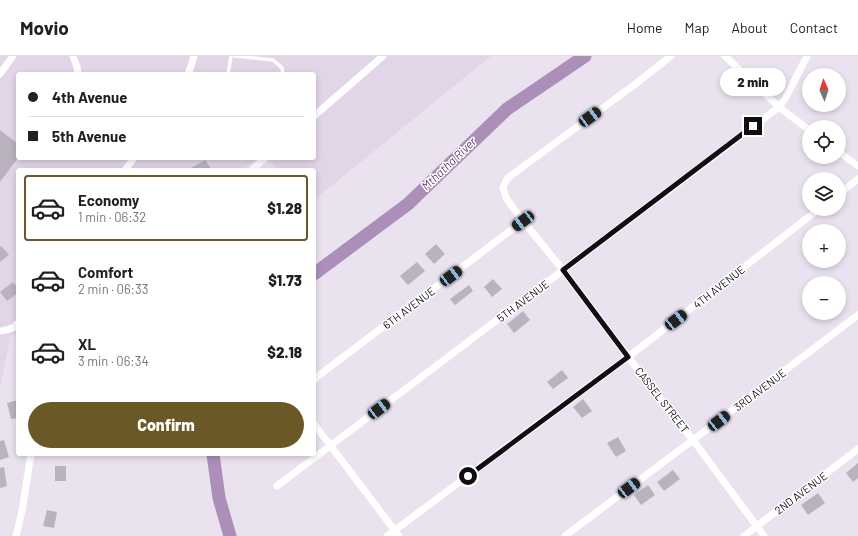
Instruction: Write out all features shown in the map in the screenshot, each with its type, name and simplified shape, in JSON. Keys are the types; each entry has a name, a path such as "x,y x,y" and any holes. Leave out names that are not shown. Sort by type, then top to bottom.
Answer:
{"street":[{"path":"0,74 13,56"},
{"path":"73,56 78,72"},
{"path":"189,72 194,56"},
{"path":"316,114 383,56"},
{"name":"CASSEL STREET","path":"671,56 507,179 504,187 506,198 563,270 628,357 694,440 764,536"},
{"path":"725,56 778,107 802,125"},
{"name":"5TH AVENUE","path":"277,486 778,107 785,99 807,56"},
{"path":"846,157 858,166"},
{"path":"254,168 264,160"},
{"path":"846,188 858,179"},
{"name":"4TH AVENUE","path":"387,536 396,533 628,357 810,216"},
{"name":"6TH AVENUE","path":"316,378 523,221"},
{"name":"3RD AVENUE","path":"565,536 858,315"},
{"path":"0,331 16,326"},
{"path":"316,427 396,533"},
{"name":"2ND AVENUE","path":"744,536 858,449"},
{"path":"16,536 32,456"}],"lane":[{"path":"228,72 231,56"},
{"path":"235,56 270,58 282,68 283,72"}],"shaded area":[{"path":"0,56 491,56 316,198 316,168 275,168 268,160 316,160 316,72 16,72 16,160 255,160 245,168 16,168 16,335 11,334 0,389"}],"building":[{"path":"0,130 16,142 16,160 0,182"},
{"path":"205,160 211,168 191,168"},
{"path":"436,244 445,254 434,264 425,254"},
{"path":"1,246 9,255 0,262 0,247"},
{"path":"417,262 425,271 408,285 400,276"},
{"path":"493,279 502,289 492,297 484,287"},
{"path":"13,282 16,286 16,294 7,301 0,292"},
{"path":"469,285 473,291 455,305 450,299"},
{"path":"523,311 530,320 514,333 507,324"},
{"path":"562,370 568,378 553,389 547,382"},
{"path":"583,399 592,411 582,418 573,407"},
{"path":"16,401 16,418 11,419 7,403"},
{"path":"618,437 626,451 616,457 607,443"},
{"path":"4,440 9,457 0,460 0,441"},
{"path":"858,463 858,478 853,482 846,473"},
{"path":"55,466 66,466 66,481 55,481"},
{"path":"4,467 7,486 0,488 0,468"},
{"path":"673,470 680,479 664,491 657,482"},
{"path":"648,485 655,495 641,505 634,495"},
{"path":"818,493 825,503 808,515 801,505"},
{"path":"47,510 57,512 54,528 43,526"}],"waterway":[{"name":"Mthatha River","path":"316,273 408,204 507,109 585,56"},
{"name":"Mthatha River","path":"213,456 219,498 230,536"}],"route":[{"path":"468,476 628,357 563,270 753,126"}]}
